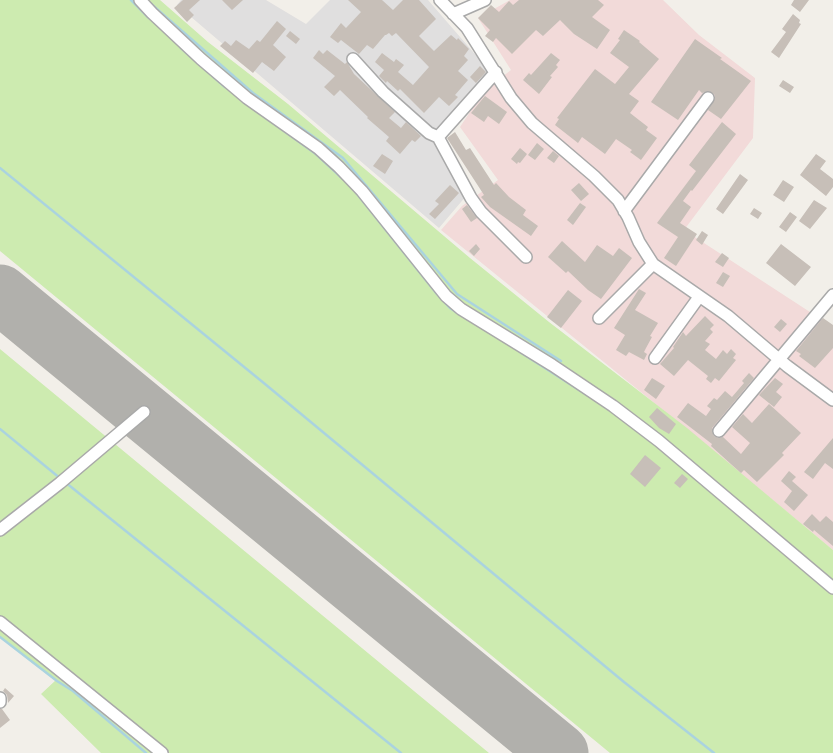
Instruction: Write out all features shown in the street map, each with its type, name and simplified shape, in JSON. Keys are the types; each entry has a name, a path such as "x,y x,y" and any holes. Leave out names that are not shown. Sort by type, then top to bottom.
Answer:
{"street":[{"path":"140,0 194,52 247,98 318,148 339,167 362,191 418,263 451,300 621,412 659,441 833,588"},
{"path":"440,0 467,28 511,98 532,123 594,176 618,200 639,242 653,264 728,316 833,400"},
{"path":"453,14 485,0"},
{"path":"353,59 383,92 428,133 438,137 471,198 481,212 526,257"},
{"path":"438,137 496,72"},
{"path":"624,211 708,98"},
{"path":"599,318 653,264"},
{"path":"719,431 833,295"},
{"path":"655,358 699,297"},
{"path":"0,530 144,412"},
{"path":"0,622 162,753"}],"shaded area":[{"path":"181,0 266,0 306,24 330,0 428,0 493,75 443,138 472,189 439,228 177,5"},
{"path":"510,0 663,0 699,35 755,78 753,138 684,230 833,327 833,550 441,230 462,206 498,180 460,127 484,91 511,70 478,18"}],"green space":[{"path":"0,0 160,0 208,42 288,104 470,258 549,322 687,428 833,550 833,753 610,753 0,251"},
{"path":"0,349 489,753 101,753 41,694 56,680 0,637"}],"building":[{"path":"183,0 200,0 189,10 194,15 187,22 174,8"},
{"path":"222,0 243,0 232,10"},
{"path":"348,0 382,0 393,10 403,0 419,0 436,19 419,36 434,51 451,35 457,40 458,38 469,49 464,56 468,60 458,71 468,80 455,95 458,97 449,106 439,97 424,113 400,89 398,91 379,76 384,70 375,62 382,53 394,62 396,59 404,65 398,72 413,85 429,67 396,33 392,36 389,33 385,35 373,49 367,45 359,54 341,40 338,43 330,37 341,23 346,28 361,12"},
{"path":"519,0 598,0 604,5 592,17 610,30 597,49 574,34 560,20 543,36 536,30 512,54 496,38 493,42 485,36 490,30 478,18 491,5 499,12 509,1 513,5"},
{"path":"794,0 809,0 800,12 791,5"},
{"path":"793,14 800,20 799,23 801,24 779,58 771,52 786,32 782,29"},
{"path":"277,21 286,29 273,45 286,57 274,71 262,62 253,73 220,46 225,41 231,46 236,40 249,49 257,40 260,42"},
{"path":"624,30 640,41 659,59 629,94 639,101 630,113 648,127 646,130 657,138 641,160 630,152 632,150 616,139 605,154 582,137 578,143 555,125 559,119 557,118 595,69 615,84 629,67 610,53 620,40 618,39"},
{"path":"290,31 300,39 296,44 286,36"},
{"path":"695,39 751,81 721,119 708,110 715,98 715,95 709,91 702,93 699,90 678,120 651,102"},
{"path":"319,50 323,54 327,50 345,64 347,62 354,74 395,112 389,118 401,128 406,122 421,136 415,142 412,140 400,154 386,141 389,137 367,118 340,90 334,96 324,87 335,76 313,58"},
{"path":"551,53 560,60 556,65 558,67 539,94 523,80 529,73 531,75"},
{"path":"480,66 486,72 476,83 470,77"},
{"path":"783,80 794,87 790,93 779,86"},
{"path":"485,96 507,112 499,124 488,116 484,122 471,113"},
{"path":"722,122 736,134 683,201 691,207 680,223 697,234 676,266 664,258 678,237 657,223 696,171 689,165"},
{"path":"455,132 466,150 470,148 494,185 496,183 509,197 526,210 523,215 538,226 531,236 490,207 481,197 484,195 447,138"},
{"path":"537,143 544,149 535,160 528,155"},
{"path":"520,148 527,154 517,164 511,159"},
{"path":"553,151 559,156 554,163 547,158"},
{"path":"382,154 393,161 385,174 373,166"},
{"path":"816,154 826,161 820,169 833,179 833,187 826,196 800,175"},
{"path":"740,174 748,180 723,214 716,209"},
{"path":"783,180 794,187 784,202 773,195"},
{"path":"579,183 589,194 581,201 571,190"},
{"path":"450,185 459,193 435,219 429,214 439,204 435,201"},
{"path":"814,200 827,208 810,229 799,221"},
{"path":"580,203 586,207 573,225 567,220"},
{"path":"467,205 477,218 471,222 462,209"},
{"path":"754,208 762,213 758,219 750,214"},
{"path":"790,212 797,217 786,232 779,227"},
{"path":"702,231 708,235 702,245 696,240"},
{"path":"562,241 585,262 597,245 613,256 619,248 632,258 601,299 548,257"},
{"path":"476,244 480,249 474,256 469,251"},
{"path":"781,244 811,267 795,286 766,263"},
{"path":"722,253 729,258 723,267 715,262"},
{"path":"723,272 730,276 723,287 716,283"},
{"path":"639,289 646,293 635,310 658,323 650,336 652,337 644,352 647,354 644,360 629,352 626,356 616,350 625,335 614,328"},
{"path":"568,290 582,301 561,328 547,317"},
{"path":"705,316 714,325 710,329 713,332 705,341 710,344 705,350 716,359 723,350 727,354 731,349 736,354 733,358 736,360 719,381 715,378 711,383 706,379 708,376 688,360 674,376 660,364 674,348 683,332 686,336"},
{"path":"823,318 833,325 833,348 815,368 799,356 801,354 796,351"},
{"path":"781,319 787,324 780,332 774,327"},
{"path":"749,373 754,378 712,428 714,436 718,438 723,437 741,454 750,443 732,427 743,414 752,423 769,404 801,433 782,453 784,455 757,482 744,470 741,473 711,446 712,444 677,417 688,403 706,416 711,409 707,406 714,398 717,400 725,391 732,397 744,383 742,381"},
{"path":"652,378 665,386 656,399 644,390"},
{"path":"775,378 783,384 776,392 782,397 774,407 759,395"},
{"path":"657,408 676,424 669,434 659,428 649,417"},
{"path":"833,438 833,469 825,463 813,479 804,472"},
{"path":"645,455 661,468 645,487 630,474"},
{"path":"789,471 796,477 792,481 808,495 794,511 784,502 792,491 781,481"},
{"path":"682,474 688,479 680,488 674,483"},
{"path":"812,514 820,522 826,516 833,522 833,546 814,530 813,532 803,524"},
{"path":"5,688 14,696 8,703 7,695 3,691"},
{"path":"0,709 10,720 0,728"}],"waterway":[{"path":"131,0 149,18"},
{"path":"150,3 253,93 343,158 457,294 561,361"},
{"path":"181,48 225,87"},
{"path":"255,110 316,154 343,179"},
{"path":"0,168 265,384 624,682 714,753"},
{"path":"354,190 437,294 456,312"},
{"path":"520,352 587,395"},
{"path":"0,429 61,479"},
{"path":"65,482 401,753"},
{"path":"0,637 73,691 146,753"}],"runway":[{"path":"0,294 559,753"}]}
